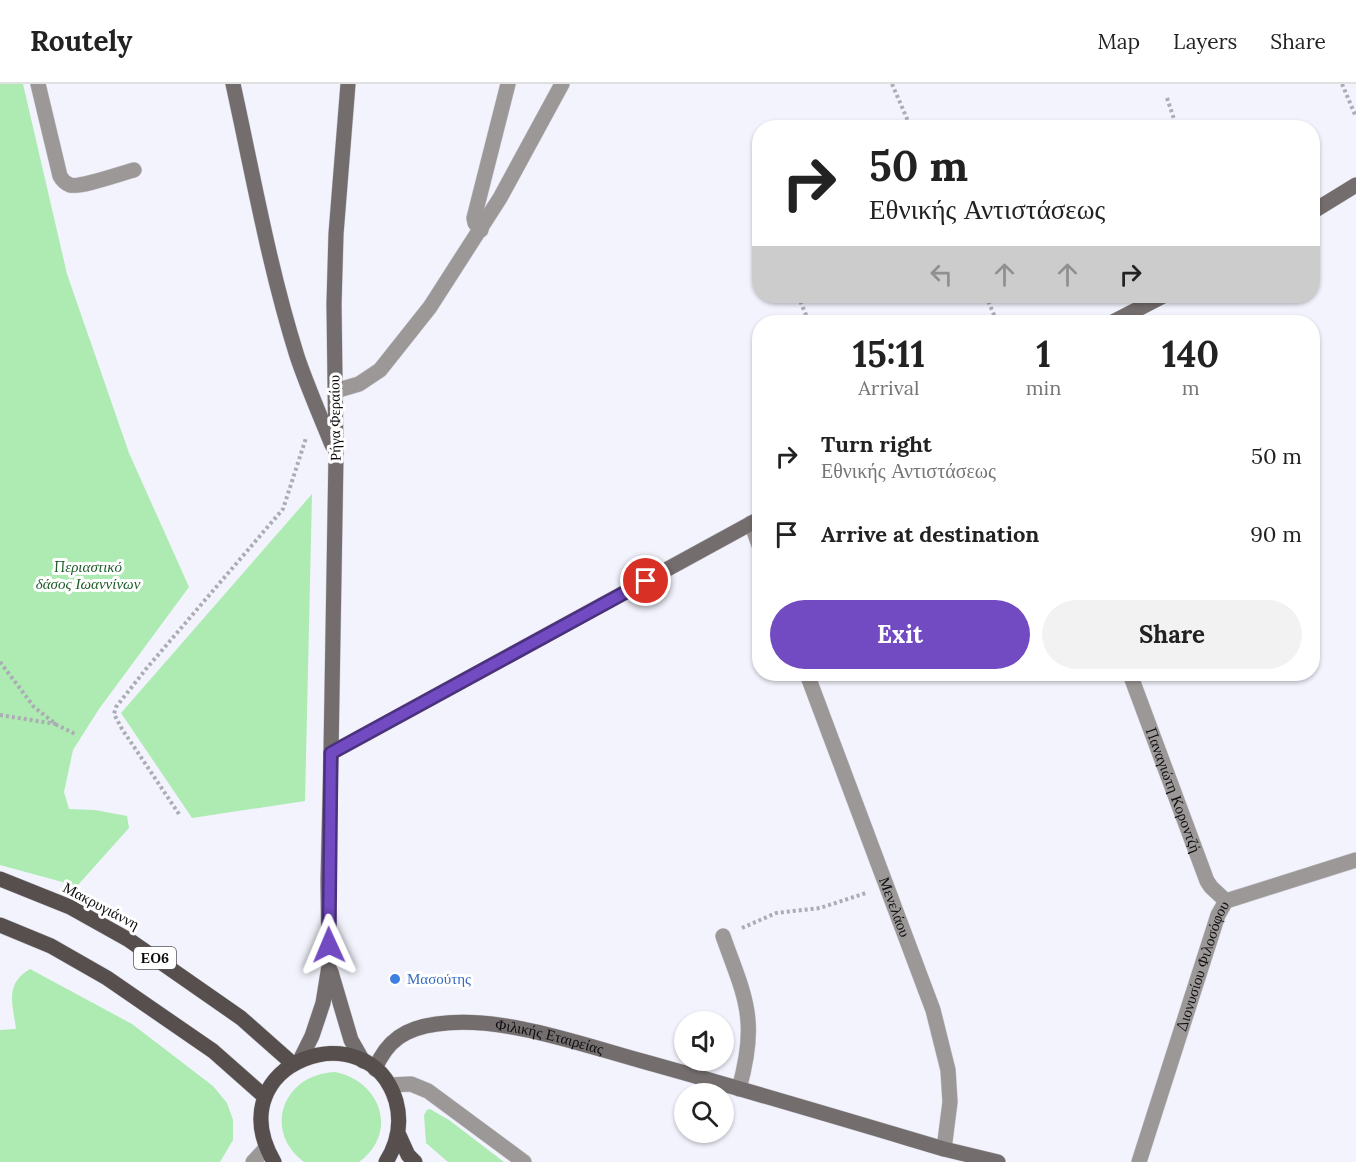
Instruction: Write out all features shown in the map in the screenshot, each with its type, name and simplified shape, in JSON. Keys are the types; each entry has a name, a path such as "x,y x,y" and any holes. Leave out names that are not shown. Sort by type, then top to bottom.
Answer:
{"main road":[{"name":"Μακρυγιάννη","path":"0,879 70,907 129,940 192,982 297,1062"},
{"name":"ΕΟ6","path":"0,925 51,946 107,978 213,1050 265,1097"},
{"path":"274,1162 266,1148 262,1132 261,1114 265,1097 276,1078 297,1062 332,1053 353,1057 369,1065 389,1085 398,1108 398,1133 392,1153 386,1162"},
{"path":"398,1133 408,1155 415,1162"}],"street":[{"path":"38,84 63,181 78,186 134,170"},
{"path":"234,84 289,331 313,402 336,456"},
{"name":"Ρήγα Φεραίου","path":"329,966 328,881 336,456 334,304 336,234 348,84"},
{"path":"481,230 474,218 508,84"},
{"path":"335,391 370,378 389,361 430,307 481,230 562,84"},
{"path":"1320,207 1356,185"},
{"path":"1126,315 1150,303"},
{"path":"331,753 752,523"},
{"name":"Μενελάου","path":"810,681 887,885 943,1043 950,1102 944,1149"},
{"name":"Παναγιώτη Κοροντζή","path":"1133,681 1207,881 1226,901"},
{"name":"Διονυσίου Φιλοσόφου","path":"1139,1162 1218,915 1226,901 1356,860"},
{"path":"723,936 742,993 748,1021 748,1045 739,1089"},
{"path":"297,1062 312,1036 323,1003 329,966"},
{"path":"329,966 351,1041 369,1065"},
{"name":"Φιλικής Εταιρείας","path":"369,1065 386,1047 400,1037 422,1027 460,1022 493,1024 524,1030 689,1074 944,1149 998,1162"},
{"path":"389,1085 411,1084 428,1091 524,1162"},
{"path":"253,1162 266,1148"}],"path":[{"path":"892,84 908,120"},
{"path":"1342,84 1356,117"},
{"path":"1167,98 1174,120"},
{"path":"179,814 122,729 114,714 116,707 283,509 305,443 313,402"},
{"path":"0,662 34,707 57,725 75,734"},
{"path":"0,715 57,725"},
{"path":"723,936 776,913 820,908 887,885"}],"green space":[{"name":"Περιαστικό δάσος Ιωαννίνων","path":"0,84 23,84 67,274 129,453 189,587 99,709 73,750 64,792 69,809 95,810 127,816 129,828 77,886 0,865"},
{"path":"312,494 305,801 192,818 121,713"},
{"path":"30,969 132,1024 213,1086 227,1103 233,1120 233,1140 220,1162 0,1162 0,1030 16,1029 12,1003 13,988 16,981"},
{"path":"335,1072 351,1077 364,1086 373,1097 379,1110 381,1123 379,1137 371,1150 359,1162 304,1162 291,1149 284,1135 282,1120 284,1106 291,1093 302,1083 317,1075"},
{"path":"430,1109 449,1120 504,1162 448,1162 426,1143 424,1115"}],"place":[{"name":"Μασούτης","path":"395,979"}],"route":[{"path":"329,945 331,753 646,581"}]}
